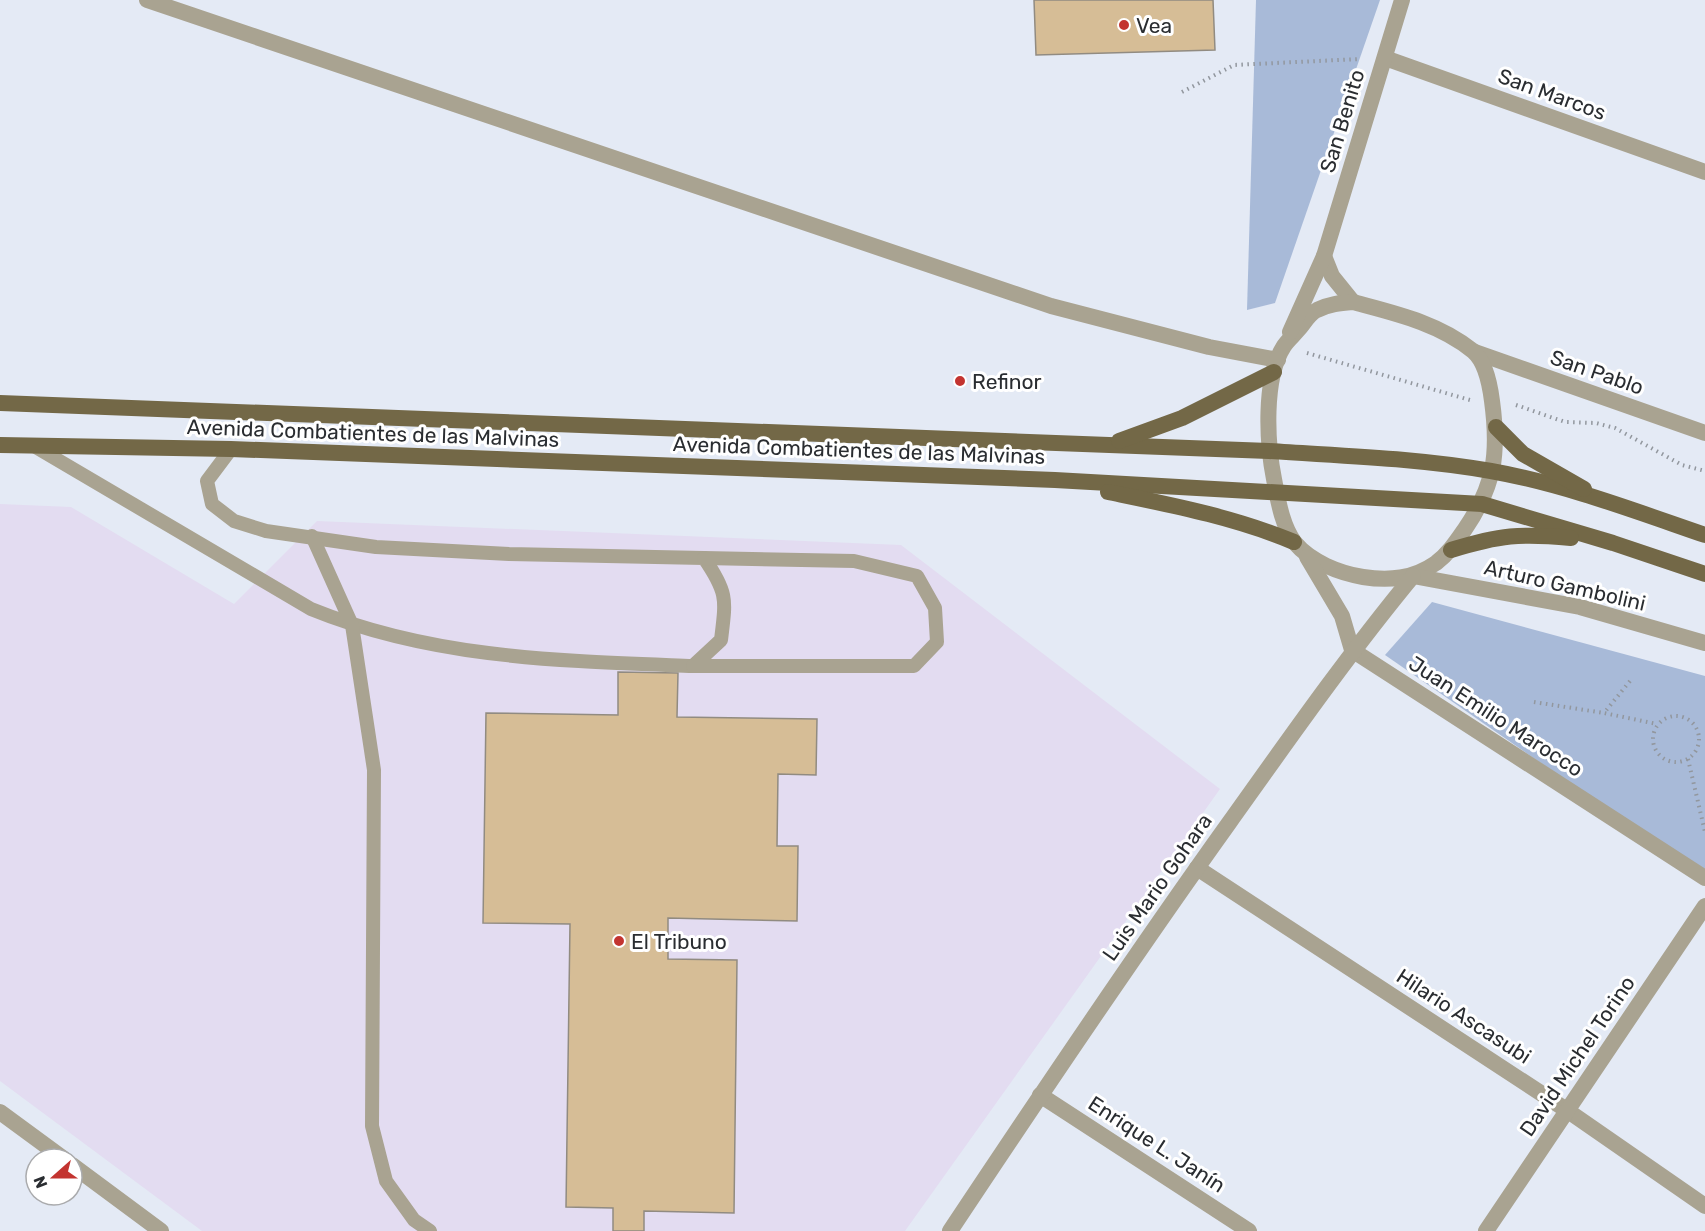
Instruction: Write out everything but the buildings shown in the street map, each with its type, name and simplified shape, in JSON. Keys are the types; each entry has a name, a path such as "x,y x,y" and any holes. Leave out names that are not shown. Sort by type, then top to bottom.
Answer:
{"main road":[{"path":"1109,445 1182,418 1278,359"},
{"name":"Avenida Combatientes de las Malvinas","path":"0,403 1269,451 1444,464 1494,471 1609,502 1705,535"},
{"path":"1496,427 1522,454 1609,502"},
{"name":"Avenida Combatientes de las Malvinas","path":"0,445 231,449 1055,480 1482,504 1613,543 1705,574"},
{"path":"1055,480 1201,511 1267,530 1300,548"},
{"path":"1451,550 1492,537 1526,534 1613,543"}],"street":[{"path":"147,0 1029,299 1209,347 1278,359 1315,311 1332,304 1353,302"},
{"name":"San Benito","path":"1300,548 1283,519 1276,494 1269,451 1267,433 1278,359 1324,256 1402,0"},
{"name":"San Marcos","path":"1385,58 1705,172"},
{"path":"1324,256 1332,276 1353,302"},
{"name":"San Pablo","path":"1353,302 1399,314 1434,327 1475,352 1705,433"},
{"path":"1300,548 1332,569 1354,576 1380,580 1413,576 1436,563 1451,550 1482,504 1494,471 1496,427 1489,380 1475,352"},
{"path":"1300,548 1342,616 1352,650"},
{"name":"Arturo Gambolini","path":"1413,576 1580,607 1705,643"},
{"name":"Luis Mario Gohara","path":"950,1231 1040,1095 1197,868 1352,650 1413,576"},
{"name":"Juan Emilio Marocco","path":"1352,650 1705,878"},
{"name":"Hilario Ascasubi","path":"1197,868 1568,1111 1705,1206"},
{"name":"David Michel Torino","path":"1486,1231 1705,906"},
{"name":"Enrique L. Janín","path":"1040,1095 1249,1231"},
{"path":"0,1112 48,1147"},
{"path":"84,1174 161,1231"}],"lane":[{"path":"34,446 311,609 352,625 485,654 693,666 914,666 937,642 935,608 917,576 854,561 509,554 376,547 266,531 234,521 212,504 207,481 231,449"},
{"path":"312,536 352,625 374,770 372,1126 386,1181 414,1220 430,1231"},
{"path":"693,666 721,640 726,601 720,581 704,558"}],"path":[{"path":"1182,92 1234,65 1385,58"},
{"path":"1604,713 1630,681"},
{"path":"1534,702 1657,724 1674,715 1689,719 1695,725 1699,740 1698,747 1688,759 1673,762 1659,756 1652,742 1657,724"},
{"path":"1688,759 1705,832"}],"shaded area":[{"path":"1256,0 1380,0 1275,303 1247,310"},
{"path":"0,504 71,507 234,604 317,521 901,545 1220,789 905,1231 202,1231 0,1081"},
{"path":"1432,602 1705,676 1705,877 1385,655"}],"place":[{"name":"Vea","path":"1124,25"},
{"name":"Refinor","path":"960,381"},
{"name":"El Tribuno","path":"619,941"}]}
